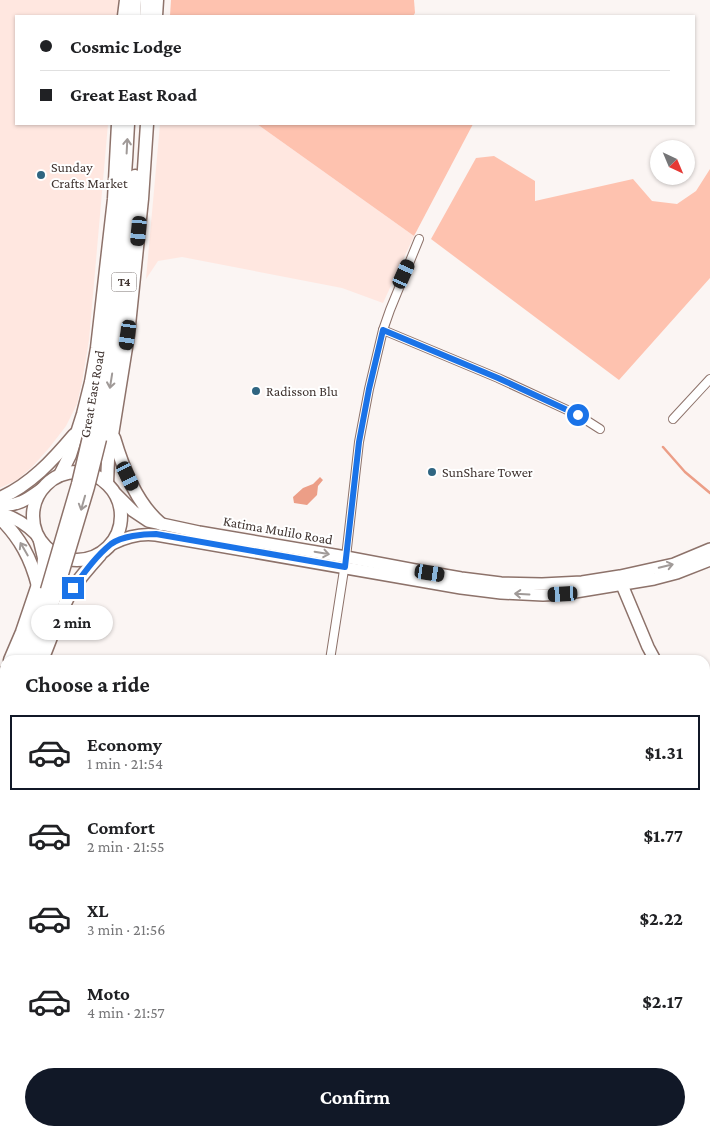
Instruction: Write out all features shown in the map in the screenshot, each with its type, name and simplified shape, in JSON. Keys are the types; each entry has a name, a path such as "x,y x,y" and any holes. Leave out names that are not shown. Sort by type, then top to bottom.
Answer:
{"main road":[{"path":"124,15 126,0"},
{"path":"134,15 135,0"},
{"path":"146,15 147,0"},
{"path":"156,15 157,0"},
{"name":"Great East Road","path":"60,475 70,456 91,382 97,348 114,198 118,125"},
{"name":"Great East Road","path":"95,438 100,384 123,208 128,125"},
{"name":"Great East Road","path":"31,655 47,590 71,509 95,438 118,333 132,210 139,125"},
{"name":"Great East Road","path":"107,483 108,460 129,325 142,199 147,125"},
{"path":"0,498 16,490 37,474 77,431"},
{"path":"113,436 123,466 133,486 147,511 161,524"},
{"path":"0,505 24,501 60,475 68,472 85,472 93,474 107,483 116,494 121,508 119,531 112,544 83,574 73,588 44,655"},
{"path":"39,538 34,528 33,511 43,488"},
{"name":"Katima Mulilo Road","path":"116,494 148,521 461,588 501,593 543,596 563,594 621,580 674,564 710,550"},
{"path":"0,513 30,528 51,552 58,556 72,560 88,559 102,553"},
{"path":"0,518 16,536 26,552 34,573 47,590"},
{"name":"Katima Mulilo Road","path":"112,544 130,536 156,534 346,562"},
{"name":"Great East Road","path":"22,655 47,590 43,570 44,558 39,538"},
{"name":"Katima Mulilo Road","path":"621,580 677,574 710,560"},
{"path":"621,580 652,655"},
{"name":"Great East Road","path":"12,655 22,632 47,590"}],"street":[{"path":"331,655 346,562 359,442 369,389 383,330 419,240"},
{"path":"383,330 507,382 578,415 600,429"},
{"path":"673,419 710,379"}],"shaded area":[{"path":"0,0 119,0 117,15 15,15 15,125 108,125 89,340 77,404 66,426 32,467 17,480 0,488"},
{"path":"171,0 414,0 415,13 414,15 170,15"},
{"path":"160,125 258,125 414,236 383,303 342,288 182,257 158,261 146,279"},
{"path":"258,125 472,125 414,236"},
{"path":"494,156 535,181 535,201 633,179 652,201 677,204 696,191 710,169 710,278 619,380 431,239 476,158"},
{"path":"320,477 323,480 318,486 317,495 307,505 294,503 293,497"}],"waterway":[{"path":"663,447 685,472 710,493"}],"place":[{"name":"Sunday Crafts Market","path":"41,175"},
{"name":"Radisson Blu","path":"256,391"},
{"name":"SunShare Tower","path":"432,472"}],"route":[{"path":"73,588 83,574 112,544 130,536 144,534 156,534 345,567 359,442 383,330 498,378 578,415"}]}
